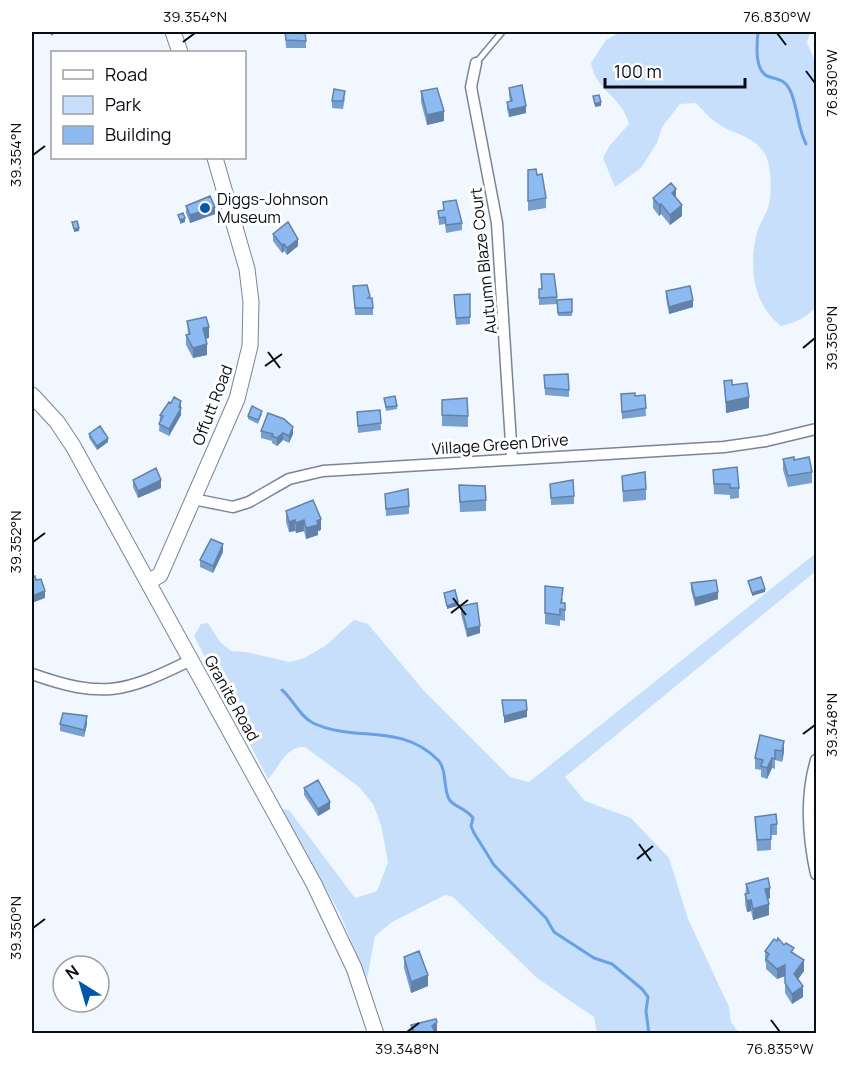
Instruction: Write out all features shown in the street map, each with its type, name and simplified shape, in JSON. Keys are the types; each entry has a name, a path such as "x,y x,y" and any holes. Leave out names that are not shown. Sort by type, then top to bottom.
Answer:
{"street":[{"path":"173,32 180,51"},
{"name":"Autumn Blaze Court","path":"476,63 471,87 497,223 513,459"},
{"name":"Offutt Road","path":"150,581 160,575 241,387 251,333 250,290 245,258 214,159"},
{"name":"Granite Road","path":"32,395 57,422 73,446 150,581 338,932 376,1034"},
{"name":"Village Green Drive","path":"193,499 232,507 249,502 289,479 323,471 724,447 766,441 816,429"},
{"path":"32,674 81,689 113,690 144,683 191,660"},
{"path":"816,760 810,793 809,818 816,874"}],"lane":[{"path":"476,63 502,32"}],"green space":[{"path":"620,32 810,32 807,43 816,63 816,307 804,317 781,326 771,317 758,295 753,255 758,229 769,204 771,185 767,159 755,142 722,126 710,118 696,103 680,104 662,127 657,143 641,168 615,187 603,158 610,145 629,124 620,106 598,81 591,63 606,40"},
{"path":"816,553 816,571 565,777 585,801 631,818 669,858 688,919 729,1007 731,1022 739,1033 597,1033 594,1017 537,978 453,897 445,895 392,922 375,936 367,979 340,914 282,809 289,810 355,898 377,891 388,862 381,825 373,804 359,787 305,747 292,750 287,754 268,779 194,636 201,624 208,623 220,642 231,651 290,662 304,658 325,646 354,620 368,624 424,691 510,777 529,782"}],"building":[{"path":"285,32 305,32 306,41 286,40"},
{"path":"522,85 526,106 509,110 507,102 512,101 509,88"},
{"path":"437,88 444,111 427,115 421,91"},
{"path":"334,89 345,91 343,101 332,101"},
{"path":"599,95 601,102 595,104 593,96"},
{"path":"536,169 537,175 542,174 546,198 528,201 528,170"},
{"path":"671,183 676,189 672,193 682,205 670,215 653,198"},
{"path":"210,196 215,207 190,215 186,206"},
{"path":"456,200 462,223 446,225 445,217 439,218 438,211 444,210 443,202"},
{"path":"183,213 185,218 180,220 178,215"},
{"path":"77,221 79,228 74,229 72,222"},
{"path":"288,222 298,239 287,248 273,234"},
{"path":"541,274 554,274 557,297 539,298 539,289 542,289"},
{"path":"367,285 370,296 368,298 372,298 373,308 355,308 353,286"},
{"path":"690,286 693,300 669,307 666,291"},
{"path":"470,294 470,317 456,318 454,295"},
{"path":"572,299 572,312 558,313 557,300"},
{"path":"206,317 209,327 203,328 207,344 193,348 186,335 190,334 187,321"},
{"path":"568,374 569,390 545,388 544,375"},
{"path":"732,380 732,385 747,383 749,397 726,402 724,381"},
{"path":"635,393 635,396 645,395 646,408 622,412 621,394"},
{"path":"395,396 397,406 386,407 384,398"},
{"path":"174,397 181,401 179,407 181,408 169,429 159,424 163,416 160,415"},
{"path":"467,398 468,416 442,415 442,400"},
{"path":"252,406 262,411 258,420 248,416"},
{"path":"380,410 381,423 358,426 357,412"},
{"path":"268,413 284,419 293,427 289,436 283,433 277,438 272,436 273,434 261,431"},
{"path":"100,426 108,438 97,446 89,434"},
{"path":"794,457 794,460 809,457 812,472 788,476 783,459"},
{"path":"737,467 739,488 730,488 730,484 714,484 713,470"},
{"path":"156,468 161,480 138,491 133,480"},
{"path":"645,472 646,489 623,491 622,476"},
{"path":"573,480 574,496 551,498 550,484"},
{"path":"459,485 485,486 486,500 460,502"},
{"path":"408,489 409,506 386,509 385,494"},
{"path":"313,500 321,519 317,521 318,525 306,528 304,520 296,523 295,520 289,522 286,511"},
{"path":"211,539 223,544 213,566 200,560"},
{"path":"35,576 36,580 41,579 45,591 32,596 32,577"},
{"path":"761,577 765,589 752,593 748,581"},
{"path":"716,580 718,592 695,598 691,583"},
{"path":"545,586 563,588 561,603 565,603 565,610 560,609 560,615 545,613"},
{"path":"455,590 458,602 447,606 444,593"},
{"path":"477,603 480,626 467,629 461,606"},
{"path":"502,700 526,700 527,710 504,716"},
{"path":"63,713 87,716 84,730 60,724"},
{"path":"760,735 784,741 782,751 775,750 775,759 772,758 767,768 761,766 763,760 755,758"},
{"path":"318,780 330,802 318,809 304,788"},
{"path":"776,814 777,824 771,825 771,839 757,840 755,817"},
{"path":"768,878 770,888 765,889 769,904 753,909 751,900 747,901 745,894 749,893 746,884"},
{"path":"778,938 784,945 786,943 794,948 791,952 804,960 794,974 803,986 792,994 785,983 785,965 777,969 766,959 769,954 765,951 774,939 777,941"},
{"path":"419,951 428,975 411,982 404,957"},
{"path":"436,1019 437,1022 432,1026 436,1034 415,1034 411,1025"}],"waterway":[{"path":"758,32 757,56 760,68 767,76 780,80 788,86 793,96 806,144"},
{"path":"282,690 304,717 313,723 329,729 408,741 423,748 438,760 443,768 449,799 473,818 471,826 474,833 494,865 546,918 554,932 594,958 612,964 642,989 648,997 646,1011 649,1034"}],"place":[{"name":"Diggs-Johnson Museum","path":"205,208"}]}
